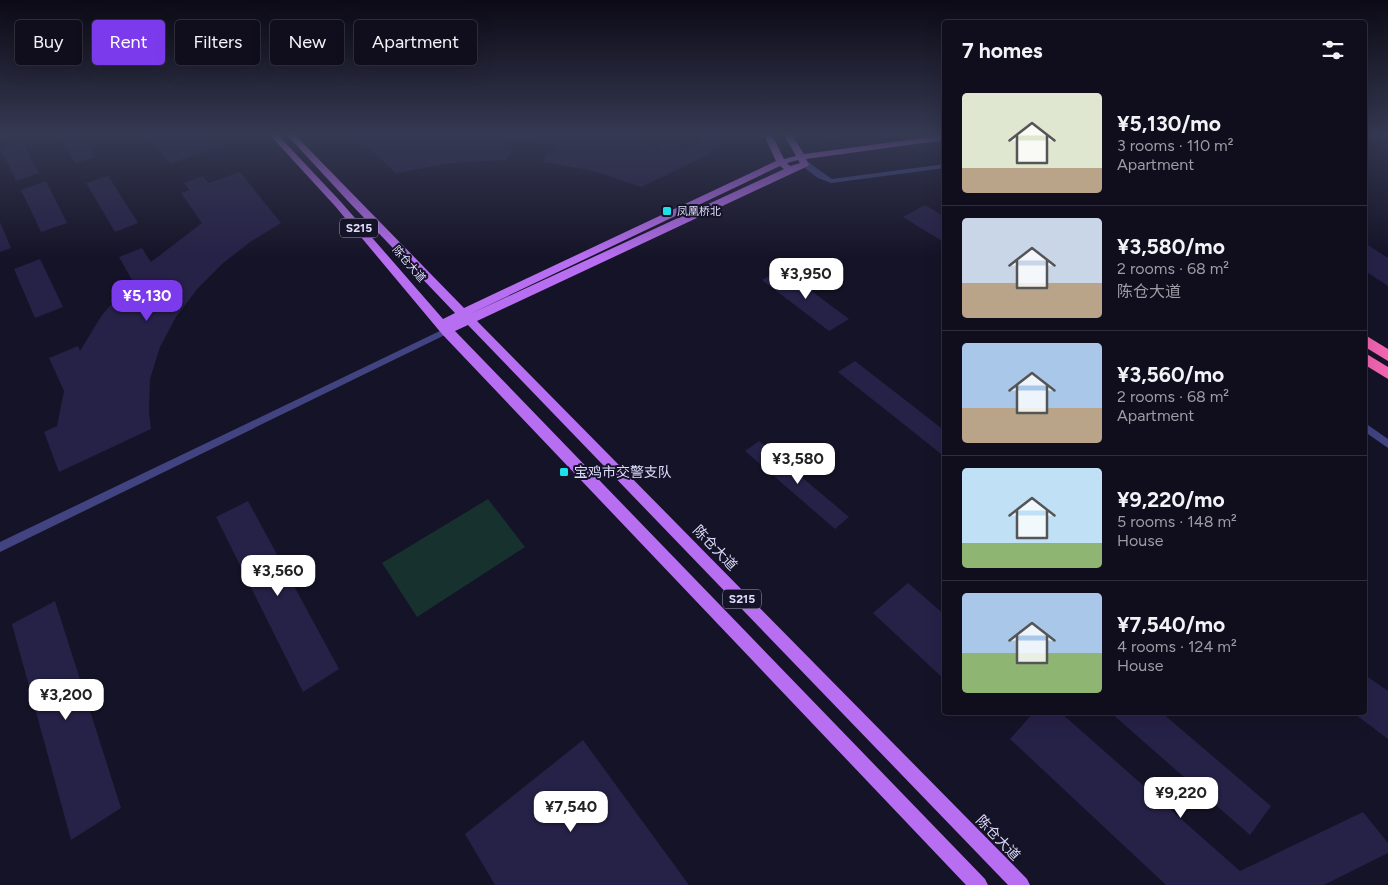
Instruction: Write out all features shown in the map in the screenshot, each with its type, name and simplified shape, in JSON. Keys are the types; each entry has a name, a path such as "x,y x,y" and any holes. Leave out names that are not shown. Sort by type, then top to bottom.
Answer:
{"highway":[{"path":"1367,341 1388,356"},
{"path":"1367,359 1388,374"}],"main road":[{"name":"陈仓大道","path":"313,176 444,327 979,885"},
{"name":"陈仓大道","path":"332,176 1021,885"},
{"path":"444,327 763,176"}],"street":[{"path":"822,176 831,181 867,176"},
{"path":"0,547 444,327"},
{"path":"1367,428 1388,444"}],"green space":[{"path":"488,499 525,547 417,617 382,563"}],"building":[{"path":"14,176 30,176 16,181"},
{"path":"108,176 138,223 115,232 86,183"},
{"path":"202,176 209,183 228,176 243,176 281,223 250,242 222,264 198,288 176,317 160,347 150,379 149,412 151,429 59,472 44,432 57,426 64,391 49,358 78,346 80,351 102,315 132,280 119,257 142,248 151,262 202,223 181,193 189,190 184,183"},
{"path":"610,176 663,176 641,187"},
{"path":"46,181 67,223 41,232 21,190"},
{"path":"925,205 942,215 942,241 903,217"},
{"path":"0,222 11,248 0,252"},
{"path":"1367,244 1388,258 1388,286 1367,272"},
{"path":"40,259 63,307 35,318 14,269"},
{"path":"782,269 849,319 829,331 762,280"},
{"path":"855,361 942,429 942,455 838,372"},
{"path":"759,441 849,517 835,529 745,451"},
{"path":"248,501 339,669 303,692 216,517"},
{"path":"908,583 942,612 942,677 873,613"},
{"path":"55,601 121,808 71,840 12,624"},
{"path":"1367,676 1388,691 1388,739 1356,715 1367,715"},
{"path":"1031,715 1063,715 1240,871 1363,812 1388,843 1388,853 1324,885 1166,885 1010,739"},
{"path":"1113,715 1165,715 1271,806 1250,835"},
{"path":"583,740 689,885 495,885 465,834"}],"place":[{"name":"凤凰桥北","path":"667,211"},
{"name":"宝鸡市交警支队","path":"564,472"}]}
